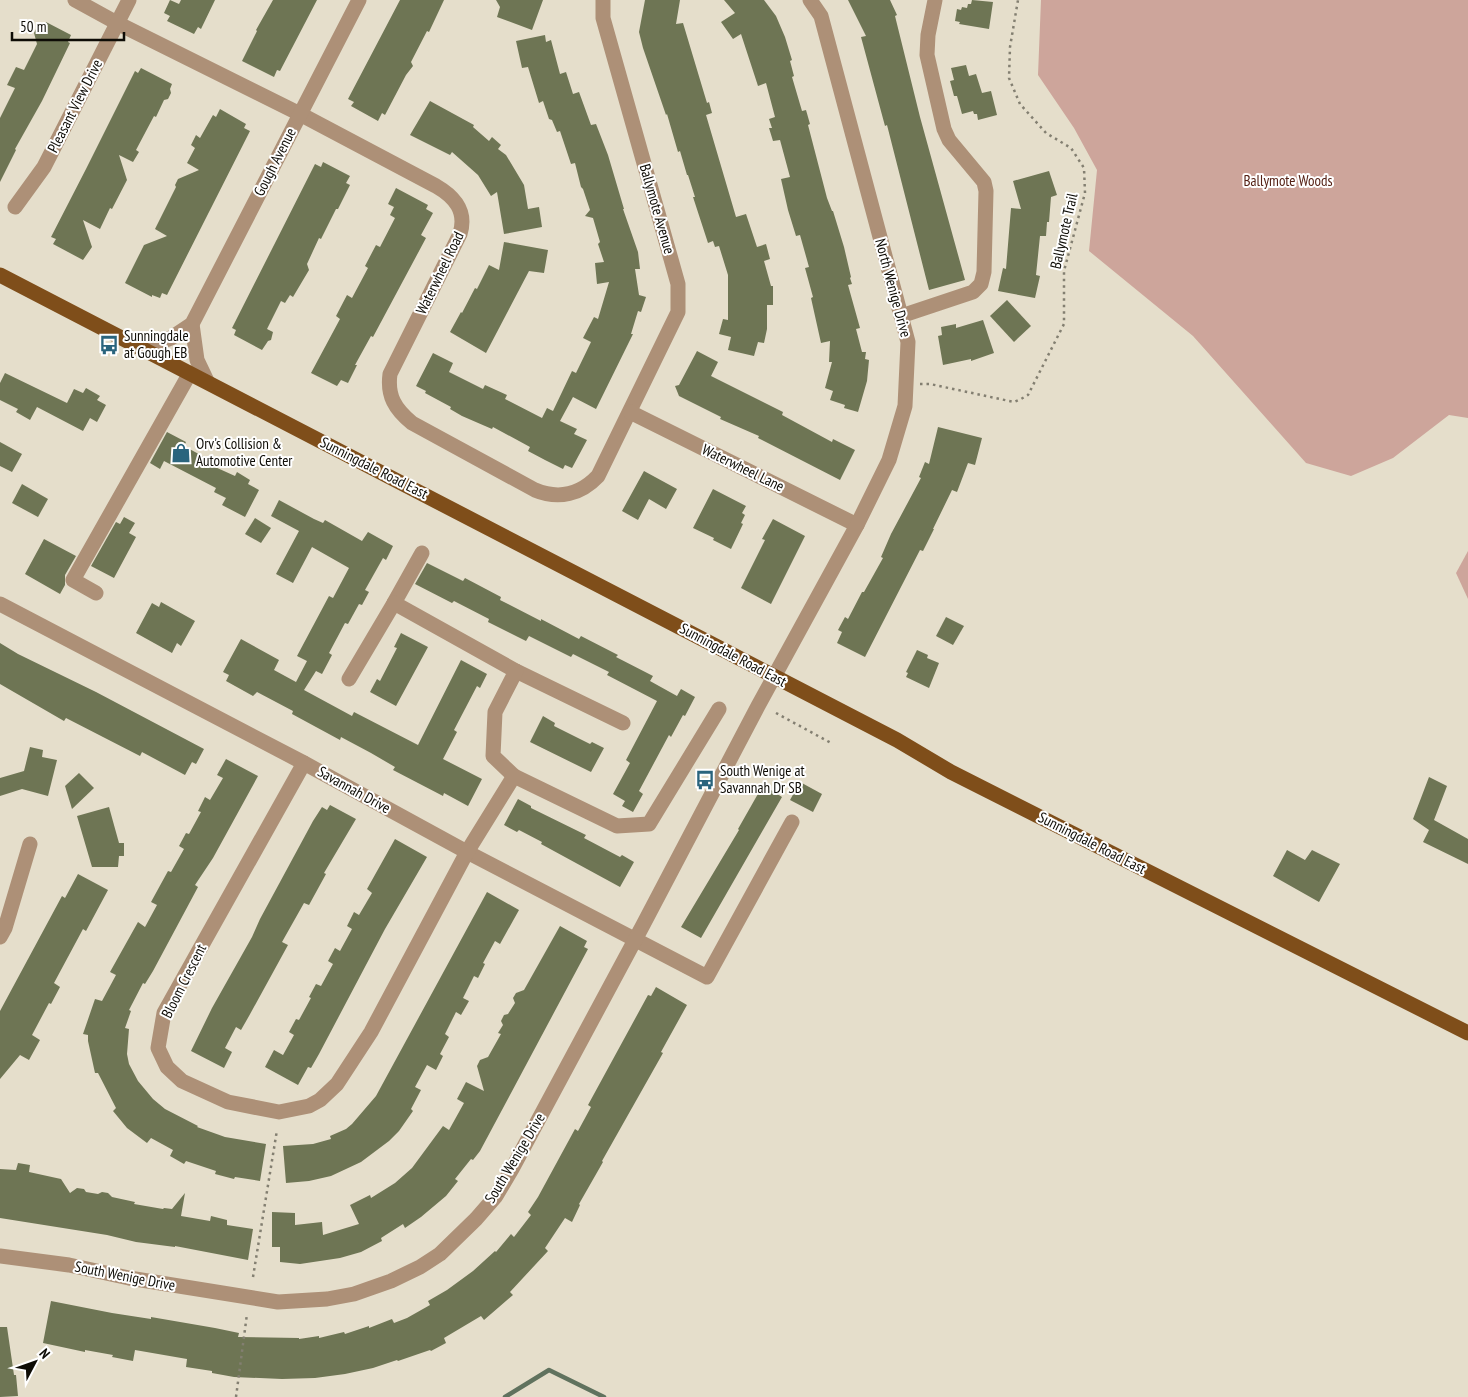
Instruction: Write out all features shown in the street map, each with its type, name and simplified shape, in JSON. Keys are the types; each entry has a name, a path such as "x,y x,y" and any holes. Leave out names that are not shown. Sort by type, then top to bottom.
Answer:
{"main road":[{"name":"Sunningdale Road East","path":"0,275 897,740 951,772 1468,1033"}],"street":[{"name":"Waterwheel Road","path":"75,0 117,23 300,114 447,192 456,200 461,211 463,223 458,240 390,374 390,392 396,409 412,423 535,490 542,493 565,495 587,486 598,476 630,412"},
{"name":"Pleasant View Drive","path":"15,207 44,167 129,0"},
{"name":"Gough Avenue","path":"143,349 171,338 192,324 359,0"},
{"name":"Ballymote Avenue","path":"603,0 603,18 678,284 678,312 630,412"},
{"name":"North Wenige Drive","path":"774,676 857,525 888,460 905,406 908,342 821,16 810,0"},
{"path":"901,316 973,292 981,284 984,272 986,191 984,182 949,140 927,55 928,35 935,0"},
{"path":"192,324 197,360 207,381"},
{"path":"96,593 73,580 190,373"},
{"name":"Waterwheel Lane","path":"630,412 857,525"},
{"path":"349,679 422,553"},
{"path":"394,603 516,670 623,723"},
{"name":"Savannah Drive","path":"0,604 304,763 466,852 707,977 792,822"},
{"path":"516,670 495,712 493,756 514,776 617,826 649,824 719,709"},
{"name":"South Wenige Drive","path":"0,1256 69,1265 129,1278 278,1302 328,1299 354,1294 392,1281 420,1267 440,1254 461,1235 496,1196 517,1161 774,676"},
{"name":"Bloom Crescent","path":"304,763 164,1013 158,1048 167,1067 182,1081 228,1102 280,1112 309,1106 320,1100 337,1084 371,1032 466,852 514,776"},
{"path":"0,937 5,928 30,844"}],"path":[{"name":"Ballymote Trail","path":"906,384 930,384 1014,402 1021,400 1028,394 1064,324 1064,271 1085,193 1084,168 1072,148 1046,133 1020,104 1009,78 1010,47 1018,0"},
{"path":"776,713 831,743"},
{"path":"253,1277 277,1130"},
{"path":"236,1397 247,1314"}],"green space":[{"name":"Ballymote Woods","path":"1041,0 1468,0 1468,418 1449,415 1393,458 1351,476 1306,463 1193,336 1089,251 1097,170 1074,128 1038,75"},
{"path":"1468,551 1468,599 1456,573"}],"building":[{"path":"170,0 179,4 181,0 215,0 201,29 198,27 194,34 167,21 170,16 164,13"},
{"path":"273,0 317,0 280,71 277,70 274,77 242,61 256,30"},
{"path":"400,0 444,0 429,32 427,31 411,62 413,66 406,75 385,115 382,113 378,121 351,106 354,102 348,99"},
{"path":"496,0 543,0 532,30 497,17 500,7"},
{"path":"645,0 680,0 676,24 683,23 707,103 709,102 712,113 706,115 736,217 746,214 757,247 766,244 770,259 764,261 771,286 773,286 773,305 767,305 767,329 764,343 758,342 754,356 728,350 731,337 719,334 723,319 728,320 728,275 719,246 715,247 713,241 708,243 680,151 678,152 667,114 643,48 639,32"},
{"path":"724,0 764,0 776,16 785,37 792,60 790,61 794,76 792,77 802,111 806,110 810,124 808,125 827,198 844,247 852,284 848,285 860,328 856,329 862,352 866,352 865,359 869,360 867,381 858,412 844,408 845,405 830,400 833,391 825,388 832,362 829,362 830,341 821,343 811,298 813,297 805,268 809,267 800,235 796,236 788,210 781,179 790,177 780,140 773,141 769,128 772,128 769,119 775,117 766,83 758,86 741,34 733,39 721,22 735,13"},
{"path":"848,0 890,0 897,15 895,16 920,117 965,280 929,290 887,125 885,126 861,37 866,36"},
{"path":"972,0 993,2 989,29 959,24 960,22 955,21 957,9 967,8"},
{"path":"46,22 71,35 68,42 70,43 0,182 0,118 15,88 7,85 16,67 24,70 37,44 34,33 36,29 44,26"},
{"path":"545,35 546,42 551,40 560,74 566,72 573,94 579,92 591,125 596,124 608,155 623,209 638,252 640,269 635,269 639,295 646,297 641,312 638,311 631,334 633,334 596,409 573,397 560,421 577,429 574,434 587,440 572,468 565,465 563,469 528,451 530,447 493,427 492,429 462,416 450,409 451,407 416,386 433,353 453,363 449,372 483,389 485,385 507,395 505,399 542,418 547,408 553,411 572,371 576,373 591,342 583,338 594,317 598,319 609,282 597,284 595,263 604,262 598,244 600,242 593,218 585,216 590,210 581,187 575,163 571,164 560,131 557,132 552,120 549,119 543,101 539,103 528,67 522,68 516,41"},
{"path":"966,65 969,76 976,74 982,93 991,91 997,115 978,120 977,114 974,114 973,111 962,114 950,81 954,80 951,68"},
{"path":"141,68 172,84 171,93 168,99 164,100 156,117 154,116 136,150 139,152 133,162 119,155 127,180 100,229 83,220 92,247 83,260 53,244 56,239 51,237 135,71 138,73"},
{"path":"430,101 474,125 473,127 489,141 492,137 501,145 498,149 506,155 524,185 528,209 539,207 542,227 504,234 497,192 491,196 478,175 452,152 450,155 410,135"},
{"path":"220,109 246,124 244,128 250,131 167,295 162,293 160,298 152,295 152,297 125,283 144,245 167,236 155,229 176,187 178,179 199,170 187,163 195,148 191,145 196,135 200,138 213,115 216,117"},
{"path":"323,162 350,176 346,183 350,185 321,239 319,238 307,264 309,270 293,297 290,295 285,303 281,301 267,329 273,332 271,340 268,341 262,350 234,335 236,330 232,328 315,164 321,167"},
{"path":"1049,171 1057,195 1051,197 1046,236 1040,236 1036,275 1040,276 1035,298 998,291 1003,268 1006,269 1011,208 1021,209 1013,181"},
{"path":"396,188 428,205 426,209 433,213 421,235 426,238 373,337 371,336 355,365 357,365 348,383 341,380 337,386 311,373 340,319 336,316 347,295 352,298 368,268 365,266 376,245 380,247 395,218 390,215 394,207 388,204"},
{"path":"504,242 548,250 544,273 529,271 486,353 450,332 475,288 477,289 489,265 499,270"},
{"path":"1007,300 1031,326 1014,342 990,316"},
{"path":"983,320 994,353 971,361 971,359 943,365 938,336 942,335 941,327 956,324 956,328"},
{"path":"697,351 718,362 711,376 783,412 782,415 832,442 833,439 855,450 840,480 758,438 759,436 720,419 721,417 679,396 675,386 679,385"},
{"path":"5,373 67,403 74,389 83,393 86,388 100,396 97,400 106,405 97,422 90,418 83,431 37,407 30,420 16,412 18,409 0,400 0,383"},
{"path":"938,427 982,438 975,465 968,463 957,492 952,490 923,551 920,550 865,657 837,643 842,632 838,630 845,617 848,619 883,558 881,557 891,534 921,478 919,477 925,462 929,464"},
{"path":"167,432 186,442 184,446 206,458 204,462 235,476 237,472 250,480 248,484 259,490 245,517 222,505 226,498 214,492 216,488 164,461 160,469 150,463"},
{"path":"0,442 22,454 12,472 0,466"},
{"path":"644,471 677,489 666,509 649,499 638,520 622,511"},
{"path":"22,484 48,499 38,517 12,503"},
{"path":"713,489 746,506 742,513 745,515 741,523 743,524 731,549 693,528"},
{"path":"279,500 323,523 325,520 362,541 368,532 393,546 386,560 383,558 365,590 369,592 362,605 359,604 348,624 345,623 329,653 332,655 322,674 316,671 304,690 352,716 354,712 418,745 461,660 487,674 480,688 477,686 454,730 457,732 443,759 482,779 468,806 444,793 443,796 393,770 395,767 371,753 341,737 340,740 292,714 293,711 257,692 253,696 226,681 229,675 223,672 241,639 279,660 274,670 296,682 307,661 297,656 329,596 333,598 349,568 312,547 293,583 276,574 299,531 271,516"},
{"path":"124,517 135,523 129,533 136,537 114,578 91,566 116,522 120,524"},
{"path":"255,518 271,528 261,543 245,534"},
{"path":"773,519 805,536 771,604 741,588 765,540 762,539"},
{"path":"44,539 76,556 65,575 65,585 60,594 25,574"},
{"path":"427,563 463,581 465,578 501,597 500,600 541,621 541,619 579,639 581,636 618,655 616,657 653,676 650,681 677,696 681,689 695,697 671,737 669,735 639,791 643,794 633,812 622,806 625,801 613,794 630,763 626,760 657,701 607,675 609,672 573,654 571,657 529,636 526,641 488,622 489,619 454,601 452,603 415,584"},
{"path":"161,602 195,621 181,646 177,643 172,653 136,633 152,603 159,607"},
{"path":"946,617 964,626 953,645 936,636"},
{"path":"401,633 428,647 396,706 370,692 377,679 380,681 397,648 394,647"},
{"path":"0,643 204,749 196,764 192,762 185,775 142,752 140,756 66,718 64,721 0,684"},
{"path":"917,650 928,655 927,658 939,663 929,688 906,677 908,673 906,672"},
{"path":"543,716 555,723 554,726 590,744 592,742 604,748 591,772 530,742"},
{"path":"30,747 43,750 42,757 57,760 48,796 22,789 0,796 0,778 24,771"},
{"path":"226,759 258,776 213,858 195,885 198,887 153,971 145,984 143,983 129,1010 131,1011 125,1028 129,1029 127,1054 129,1064 138,1081 153,1099 165,1109 197,1127 225,1137 266,1144 260,1181 235,1177 234,1179 215,1174 216,1171 186,1161 184,1164 170,1156 173,1150 151,1138 147,1143 127,1128 113,1111 116,1108 98,1073 95,1073 88,1035 83,1034 95,999 102,1001 116,975 110,972 138,922 145,927 157,905 151,902 168,871 171,872 184,849 179,846 186,833 189,834 201,812 198,811 205,797 210,800 223,778 217,775"},
{"path":"79,773 94,788 72,809 65,786"},
{"path":"1429,777 1447,786 1434,820 1468,839 1468,864 1423,842 1429,830 1413,819"},
{"path":"800,782 822,794 813,812 790,800"},
{"path":"763,785 782,797 701,938 681,927 739,830"},
{"path":"518,799 531,806 531,808 586,835 584,838 620,857 622,855 634,862 620,887 541,844 542,842 519,830 517,832 504,825"},
{"path":"330,805 356,819 324,873 326,874 309,905 304,903 282,942 288,945 241,1030 236,1027 225,1048 232,1052 224,1068 191,1051 212,1008 313,821 322,807 327,810"},
{"path":"109,807 119,843 124,843 124,856 119,856 118,867 92,867 77,816"},
{"path":"395,839 427,857 385,929 319,1054 311,1068 308,1067 298,1085 265,1067 274,1050 283,1055 294,1035 289,1032 296,1019 299,1020 316,984 321,986 333,964 328,961 335,948 340,951 352,929 347,926 354,912 359,915 372,893 367,889"},
{"path":"1287,850 1305,860 1312,850 1340,864 1319,902 1273,876"},
{"path":"78,874 108,890 86,931 83,929 54,983 60,987 32,1035 40,1040 29,1060 20,1055 0,1079 0,1011 62,896 65,898"},
{"path":"487,892 519,910 500,944 495,941 483,963 485,964 478,978 474,976 463,998 469,1001 461,1015 456,1012 445,1034 449,1037 440,1054 443,1056 436,1070 427,1065 415,1087 421,1090 411,1109 413,1111 399,1131 389,1141 361,1162 331,1176 309,1181 286,1183 283,1146 313,1144 331,1139 330,1136 346,1129 352,1124 376,1096"},
{"path":"560,926 587,941 584,947 588,949 480,1151 455,1179 458,1181 446,1196 405,1228 403,1224 381,1238 382,1241 361,1252 340,1258 300,1264 280,1262 280,1247 272,1247 272,1212 295,1213 295,1225 322,1222 323,1235 359,1224 350,1205 370,1195 371,1198 395,1183 412,1168 443,1126 449,1130 464,1103 457,1099 466,1082 484,1091 477,1066 480,1060 488,1057 501,1034 498,1033 503,1025 501,1021 504,1015 508,1014 515,1003 513,998 516,993 524,990"},
{"path":"656,987 687,1005 661,1052 663,1053 579,1204 572,1222 565,1218 545,1248 548,1251 510,1292 513,1295 484,1320 481,1316 444,1338 446,1343 431,1351 373,1368 315,1378 282,1379 234,1377 212,1373 212,1371 186,1367 187,1359 135,1350 133,1361 112,1357 113,1355 85,1350 85,1352 43,1343 51,1301 112,1313 151,1319 151,1317 215,1328 239,1333 238,1337 299,1339 319,1336 319,1338 344,1332 345,1334 369,1326 369,1328 392,1319 394,1323 430,1305 428,1301 473,1271 496,1252 511,1234 514,1237 531,1215 528,1212 575,1129 578,1131 591,1107 588,1105 648,995 651,996"},
{"path":"18,1163 30,1165 29,1172 61,1179 70,1193 77,1188 84,1189 86,1192 98,1194 102,1192 108,1193 112,1197 135,1202 134,1204 172,1209 185,1193 181,1216 210,1221 211,1216 227,1220 227,1225 253,1229 248,1260 175,1246 136,1242 107,1235 0,1218 0,1169 16,1170"},
{"path":"0,1327 7,1327 18,1396 0,1397"}],"waterway":[{"path":"505,1397 549,1370 604,1397"}],"place":[{"name":"Sunningdale at Gough EB","path":"109,345"},
{"name":"Orv's Collision & Automotive Center","path":"181,453"},
{"name":"South Wenige at Savannah Dr SB","path":"705,780"}]}
